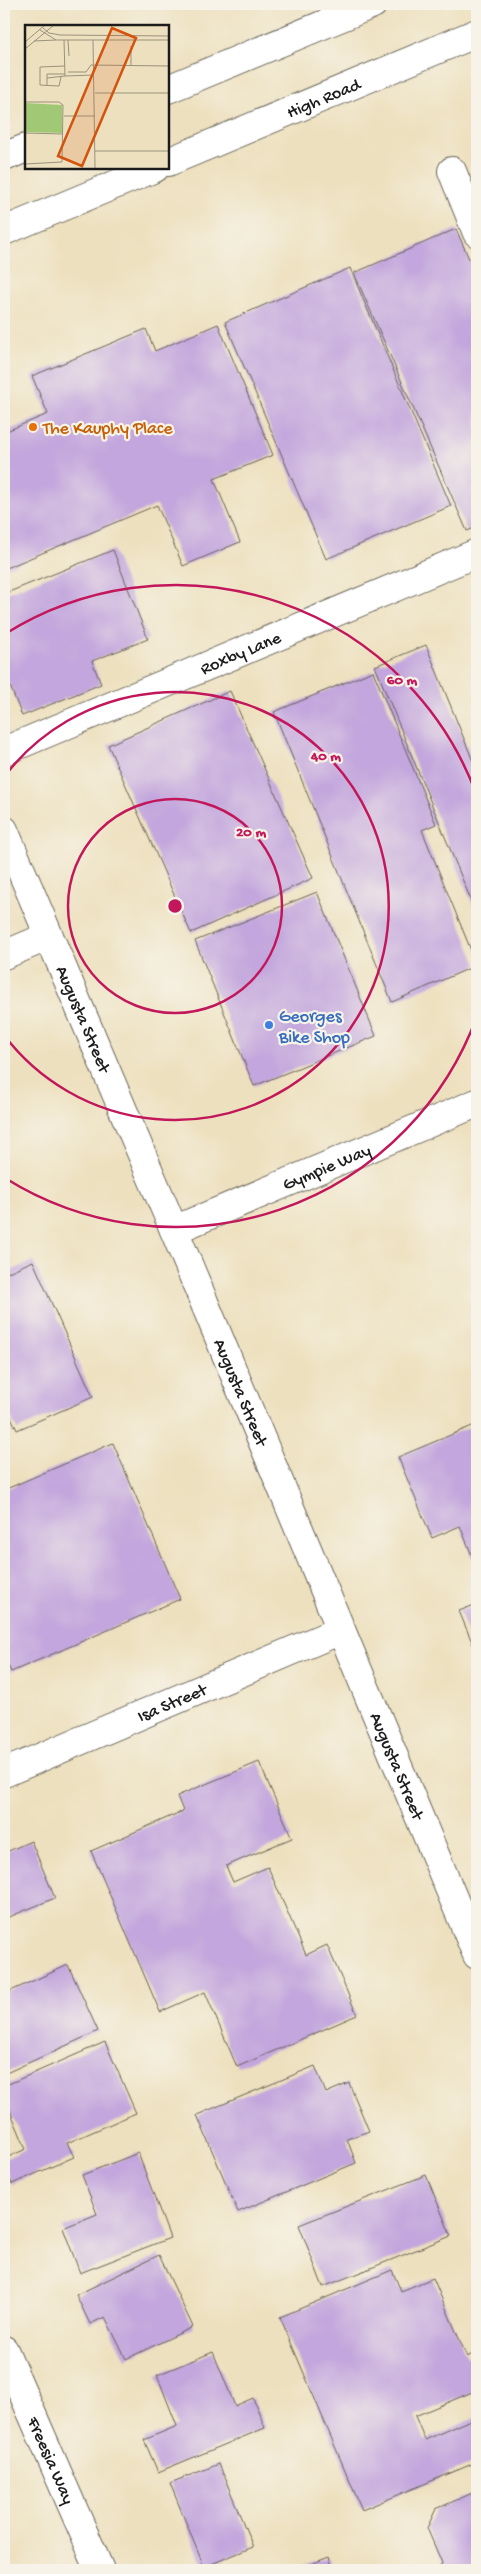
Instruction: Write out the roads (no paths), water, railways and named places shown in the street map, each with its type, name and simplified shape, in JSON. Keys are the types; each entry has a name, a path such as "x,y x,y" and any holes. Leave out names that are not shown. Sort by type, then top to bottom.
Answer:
{"street":[{"path":"169,89 373,4"},
{"name":"High Road","path":"169,162 477,33"},
{"path":"4,158 25,148"},
{"path":"4,231 152,169"},
{"path":"452,171 477,233"},
{"name":"Roxby Lane","path":"4,751 477,552"},
{"name":"Augusta Street","path":"4,830 174,1230 477,1955"},
{"path":"4,955 50,936"},
{"name":"Gympie Way","path":"174,1230 477,1103"},
{"name":"Isa Street","path":"4,1773 341,1630"},
{"name":"Freesia Way","path":"4,2350 100,2570"}],"place":[{"name":"The Kauphy Place","path":"33,427"},
{"name":"Georges Bike Shop","path":"269,1025"}]}
